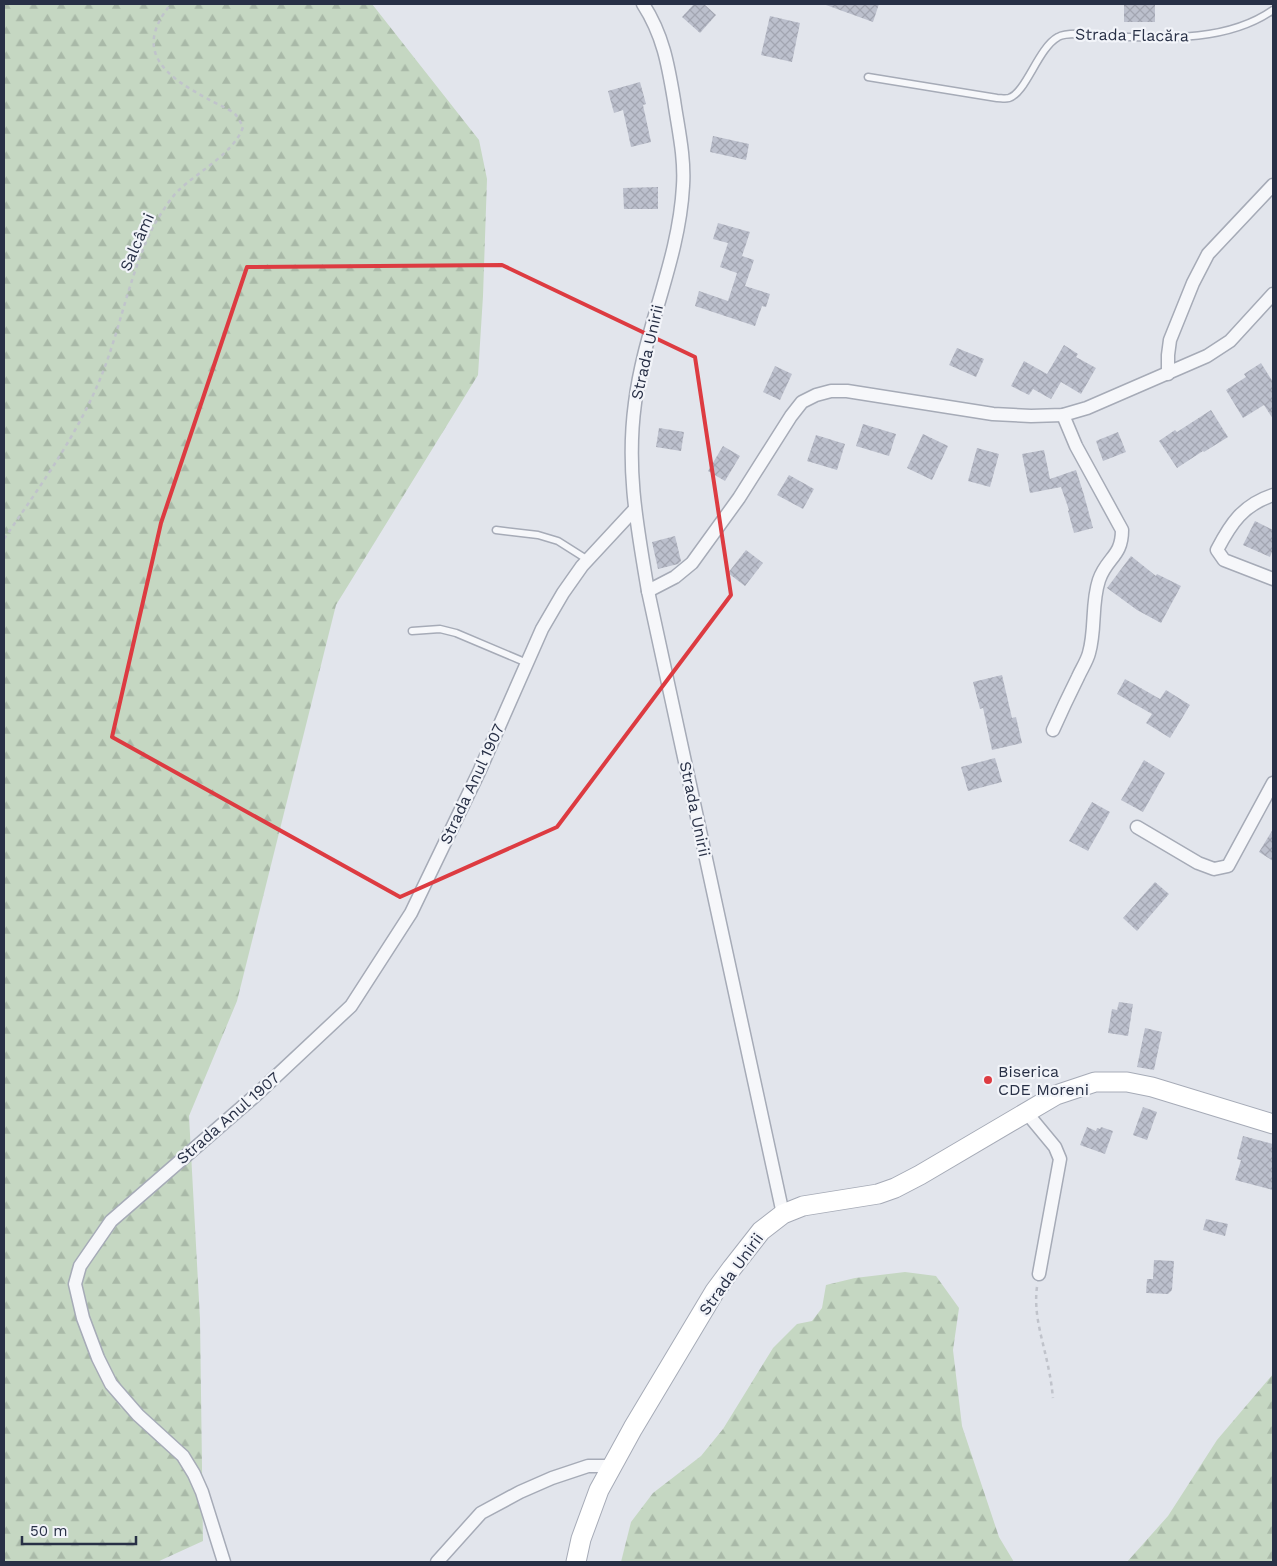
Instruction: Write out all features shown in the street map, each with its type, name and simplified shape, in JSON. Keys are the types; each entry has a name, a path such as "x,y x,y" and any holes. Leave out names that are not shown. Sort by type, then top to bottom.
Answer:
{"main road":[{"path":"783,1214 803,1206 878,1194 895,1188 1056,1095 1095,1082 1127,1082 1152,1086 1273,1124"},
{"name":"Strada Unirii","path":"576,1562 581,1538 591,1510 633,1428 716,1291 761,1231 783,1214"}],"street":[{"name":"Strada Unirii","path":"643,4 653,19 667,58 683,158 683,186 680,216 673,252 640,370 635,402 631,476 634,510 648,591 783,1214"},
{"path":"1168,374 1170,340 1193,283 1208,254 1273,185"},
{"path":"648,591 675,577 692,563 739,498 791,416 802,402 816,394 846,391 993,414 1062,415 1087,408 1168,374 1221,348 1242,329 1273,294"},
{"path":"1052,730 1089,654 1095,596 1099,580 1107,562 1118,552 1122,541 1122,530 1076,446 1062,415"},
{"path":"1273,495 1260,500 1239,514 1217,550 1224,560 1273,579"},
{"name":"Strada Anul 1907","path":"224,1562 202,1492 183,1456 138,1415 111,1384 98,1358 83,1318 75,1284 80,1266 111,1221 256,1095 351,1006 411,912 479,772 542,629 563,593 588,560 634,510"},
{"path":"1137,827 1198,862 1214,869 1228,866 1273,783"},
{"path":"1026,1112 1055,1147 1060,1159 1038,1274"},
{"path":"438,1562 481,1513 520,1492 552,1478 588,1466 612,1466"}],"lane":[{"name":"Strada Flacăra","path":"868,77 997,98 1009,98 1018,92 1044,50 1058,36 1074,34 1201,36 1244,25 1265,16 1273,10"},
{"path":"496,530 538,535 558,541 588,560"},
{"path":"412,632 440,629 456,633 527,663"}],"path":[{"name":"Salcâmi","path":"4,540 63,452 84,414 115,338 140,258 154,226 177,191 232,145 240,135 243,127 235,114 178,82 160,63 153,49 154,31 163,13 171,4"},
{"path":"1038,1274 1035,1300 1036,1315 1050,1372 1053,1398"}],"highlighted area":[{"path":"502,265 695,357 731,595 557,827 400,897 112,737 161,523 247,267"}],"green space":[{"path":"4,4 372,4 479,140 487,179 478,375 336,605 237,1001 189,1116 200,1319 203,1541 157,1562 4,1562"},
{"path":"905,1272 936,1276 959,1308 953,1350 962,1426 999,1537 1014,1562 621,1562 631,1522 653,1493 701,1456 723,1429 773,1348 797,1324 812,1321 822,1308 826,1285 855,1278"},
{"path":"1273,1374 1273,1562 1127,1562 1168,1516 1217,1440"}],"building":[{"path":"694,4 704,4 716,15 700,33 682,17"},
{"path":"826,4 879,4 873,22"},
{"path":"1124,4 1155,4 1155,22 1124,22"},
{"path":"770,16 800,23 792,62 761,55"},
{"path":"640,82 646,104 643,105 651,142 631,147 623,110 614,113 608,91"},
{"path":"713,136 749,144 746,160 710,152"},
{"path":"658,187 658,209 624,209 623,188"},
{"path":"718,223 750,232 742,256 754,260 745,286 770,294 766,307 762,306 755,326 695,306 699,291 728,301 737,273 720,267 728,243 713,239"},
{"path":"1064,345 1078,354 1076,357 1096,368 1081,394 1061,382 1051,399 1033,389 1029,395 1011,386 1024,361 1047,374"},
{"path":"957,348 984,359 976,377 949,365"},
{"path":"1261,363 1273,382 1273,419 1264,405 1243,418 1226,390 1246,377 1244,374"},
{"path":"775,366 792,374 780,400 763,392"},
{"path":"1211,410 1228,437 1177,468 1159,441"},
{"path":"863,424 896,434 889,456 856,446"},
{"path":"659,428 684,432 681,451 656,447"},
{"path":"1118,432 1126,452 1103,461 1096,441"},
{"path":"923,434 948,446 932,480 907,468"},
{"path":"816,435 845,444 837,470 807,461"},
{"path":"723,446 740,456 725,481 708,471"},
{"path":"977,448 999,454 990,487 968,481"},
{"path":"1044,450 1050,479 1076,470 1093,528 1074,533 1061,487 1030,493 1022,454"},
{"path":"789,475 814,489 803,509 777,495"},
{"path":"1255,521 1273,530 1273,549 1270,557 1243,545"},
{"path":"675,536 681,561 678,564 658,569 652,542"},
{"path":"746,550 763,563 745,586 728,573"},
{"path":"1131,556 1156,576 1157,574 1181,586 1161,623 1137,610 1107,588"},
{"path":"1002,675 1012,718 1016,717 1022,743 992,750 983,708 980,709 973,682"},
{"path":"1125,679 1160,699 1166,690 1190,705 1170,738 1146,723 1152,714 1117,694"},
{"path":"995,758 1002,782 968,791 961,767"},
{"path":"1144,760 1165,773 1143,812 1121,800"},
{"path":"1092,802 1110,812 1088,851 1069,841"},
{"path":"1273,829 1273,861 1259,852"},
{"path":"1155,882 1169,894 1137,931 1123,918"},
{"path":"1119,1002 1133,1004 1128,1036 1108,1033 1112,1009 1117,1010"},
{"path":"1145,1028 1162,1032 1154,1070 1137,1067"},
{"path":"1143,1107 1157,1112 1147,1140 1133,1135"},
{"path":"1087,1127 1096,1131 1097,1128 1100,1129 1101,1127 1113,1131 1105,1154 1080,1145"},
{"path":"1243,1136 1273,1144 1273,1190 1235,1180 1241,1160 1237,1159"},
{"path":"1206,1219 1228,1224 1225,1236 1203,1230"},
{"path":"1154,1260 1174,1261 1172,1290 1168,1294 1146,1293 1147,1279 1153,1279"}],"place":[{"name":"Biserica CDE Moreni","path":"988,1080"}]}
